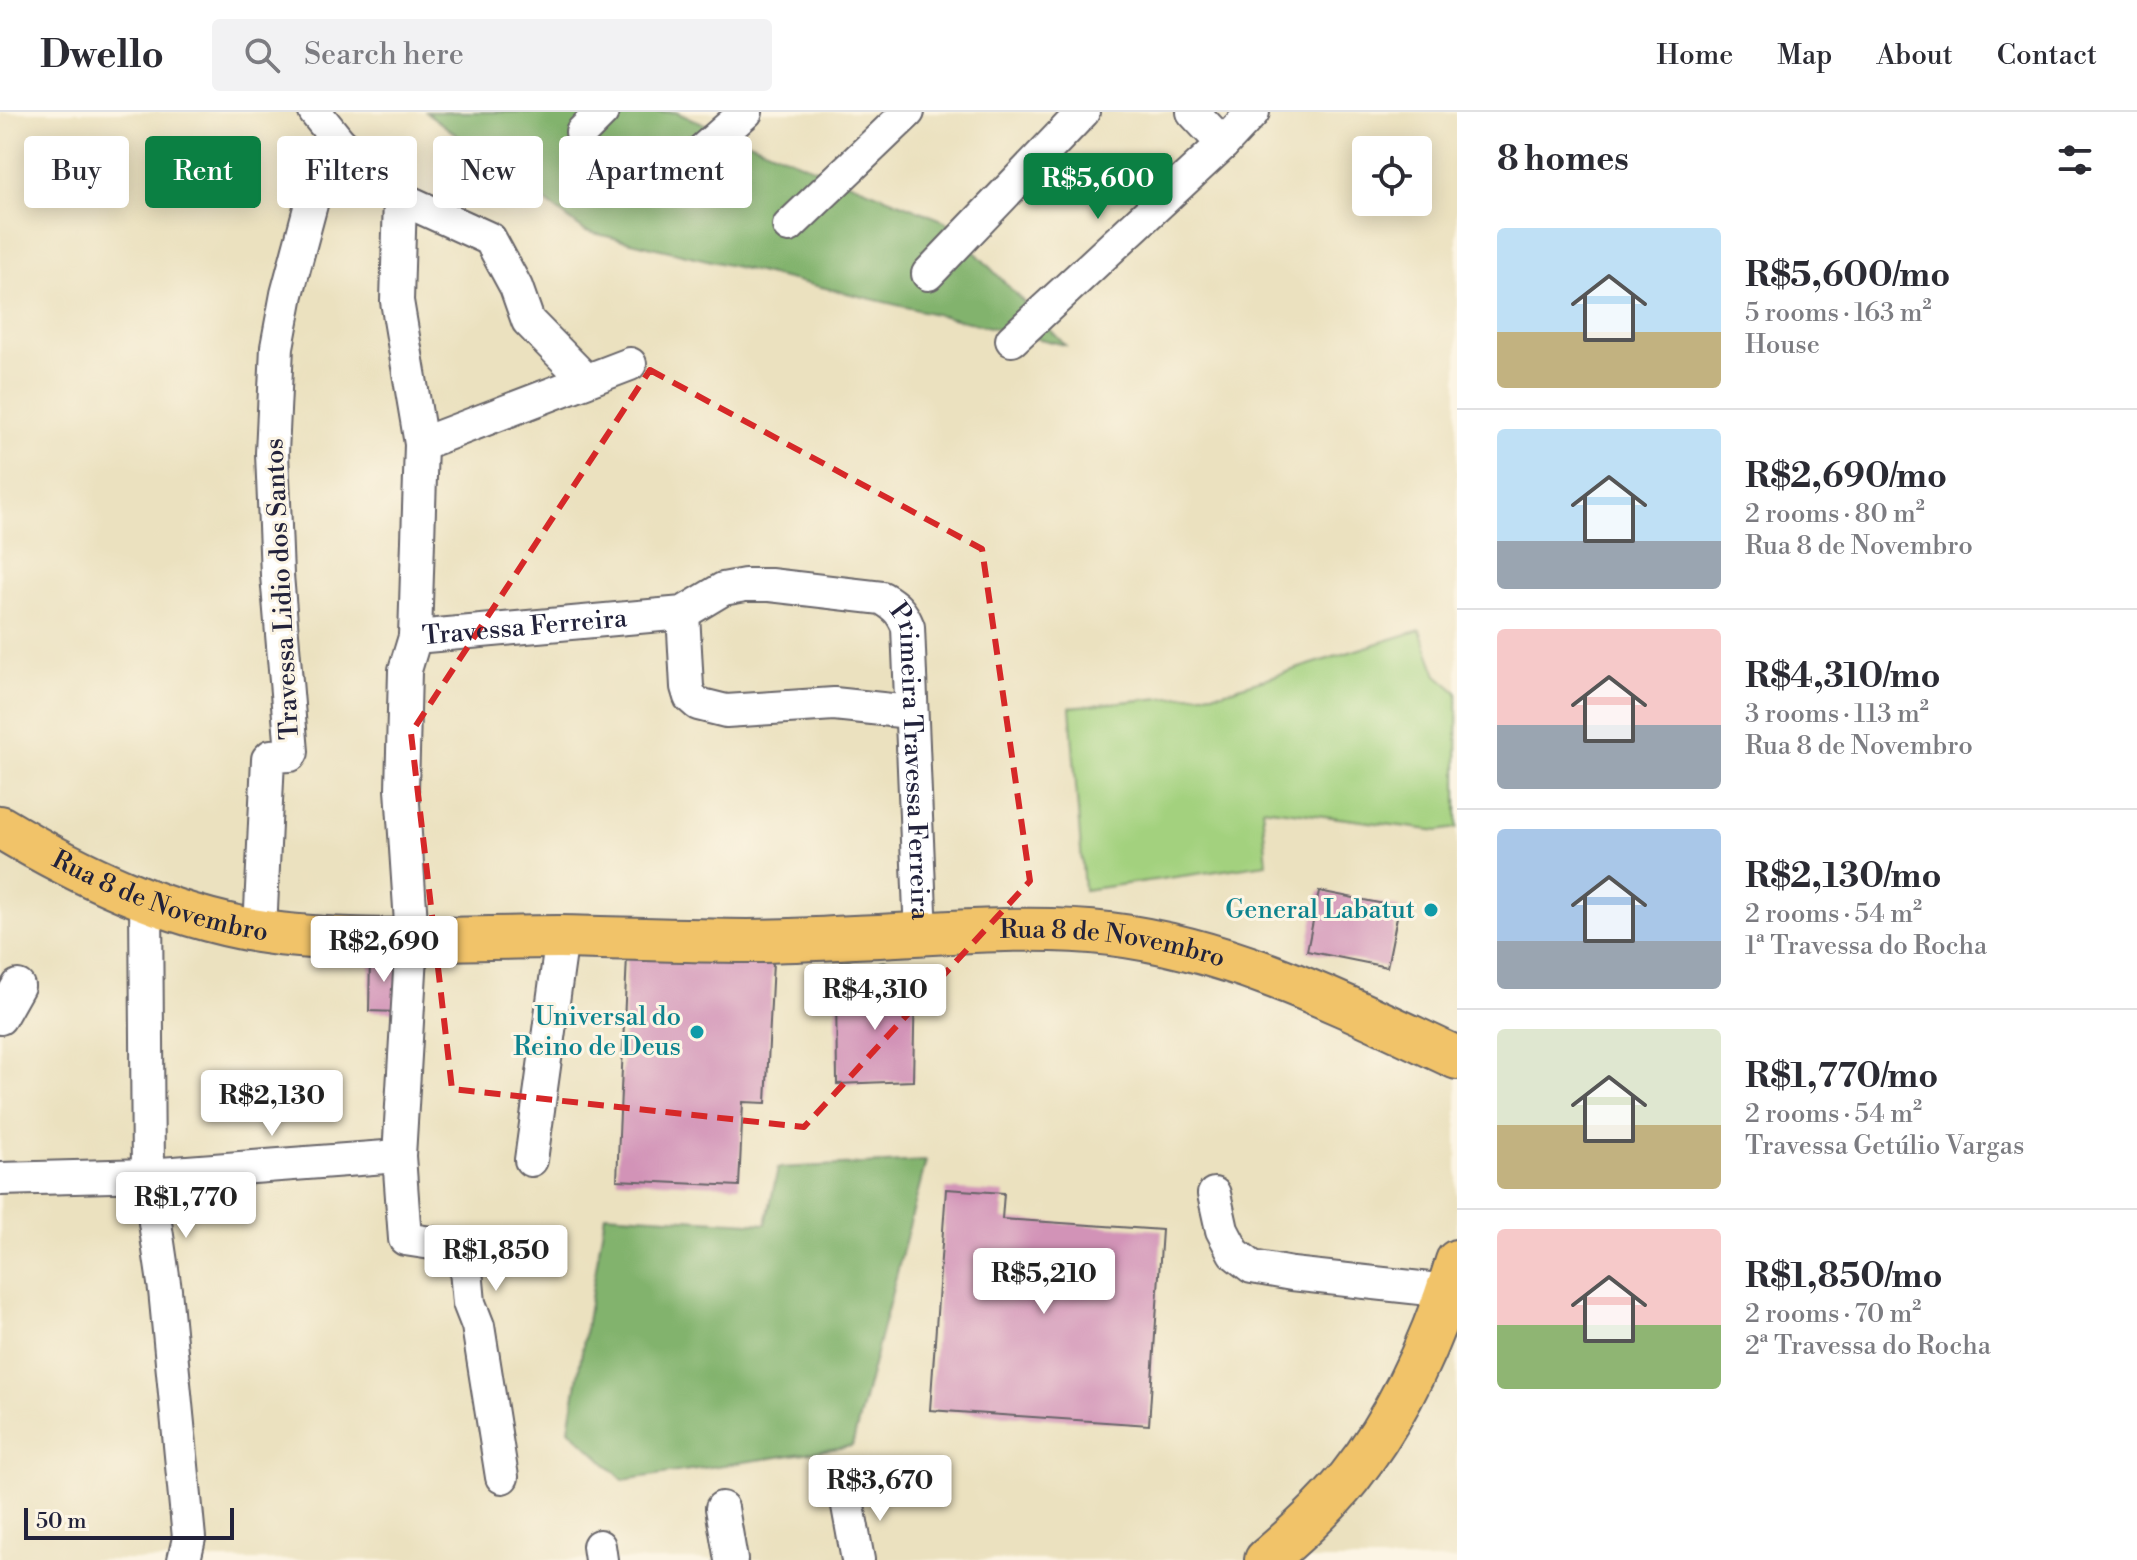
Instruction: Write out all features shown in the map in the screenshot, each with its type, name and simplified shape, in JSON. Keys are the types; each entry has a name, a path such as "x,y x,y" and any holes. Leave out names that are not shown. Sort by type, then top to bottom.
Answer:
{"main road":[{"name":"Rua 8 de Novembro","path":"0,827 79,872 146,901 202,919 260,931 337,938 562,937 752,941 1058,930 1110,934 1216,955 1272,975 1457,1058"},
{"path":"1266,1560 1308,1523 1349,1478 1380,1433 1425,1351 1452,1276"}],"street":[{"path":"315,112 334,136"},
{"path":"719,136 746,112"},
{"path":"789,226 908,112"},
{"path":"928,274 1083,112"},
{"path":"1193,112 1223,144"},
{"path":"1012,340 1223,144 1253,112"},
{"path":"417,206 490,239 516,287 528,321 586,380"},
{"name":"Travessa Lidio dos Santos","path":"260,931 268,759 292,752 277,575 272,453 277,347 287,294 310,208"},
{"path":"400,208 397,301 421,444 415,637"},
{"path":"421,444 630,364"},
{"name":"Travessa Ferreira","path":"502,1477 478,1326 469,1303 464,1248 405,1239 399,1156 412,938 402,789 405,670 415,637 683,613 723,589 745,585 882,598"},
{"name":"Primeira Travessa Ferreira","path":"882,598 902,612 908,627 921,935"},
{"path":"683,613 687,687 690,697 698,704 726,711 834,704 910,712"},
{"path":"146,901 148,1175 165,1290 189,1538 184,1560"},
{"path":"531,1160 562,937"},
{"path":"0,1018 18,986"},
{"path":"0,1179 148,1175 399,1156"},
{"path":"1214,1194 1222,1230 1234,1253 1252,1267 1292,1274 1452,1276"},
{"path":"846,1495 858,1560"},
{"path":"722,1508 731,1560"}],"highlighted area":[{"path":"650,370 982,549 1030,881 804,1127 452,1089 411,733"}],"green space":[{"path":"426,112 675,112 734,136 559,136 559,208 752,208 752,143 945,221 1065,345 585,231 543,200 543,136 458,136"},
{"path":"1420,630 1437,675 1457,692 1457,828 1438,831 1262,808 1267,864 1084,890 1070,707 1223,692"},
{"path":"926,1161 852,1446 623,1480 569,1429 605,1214 766,1224 778,1168"}],"building":[{"path":"1319,891 1399,907 1387,967 1307,951"},
{"path":"370,956 400,956 398,1012 369,1011"},
{"name":"Universal do Reino de Deus","path":"627,956 773,962 766,1103 743,1102 739,1186 617,1180"},
{"path":"915,981 913,1081 837,1084 836,982"},
{"path":"946,1189 1004,1193 1002,1219 1162,1230 1149,1425 930,1410"}],"place":[{"name":"General Labatut","path":"1431,910"},
{"name":"Universal do Reino de Deus","path":"697,1032"}]}
